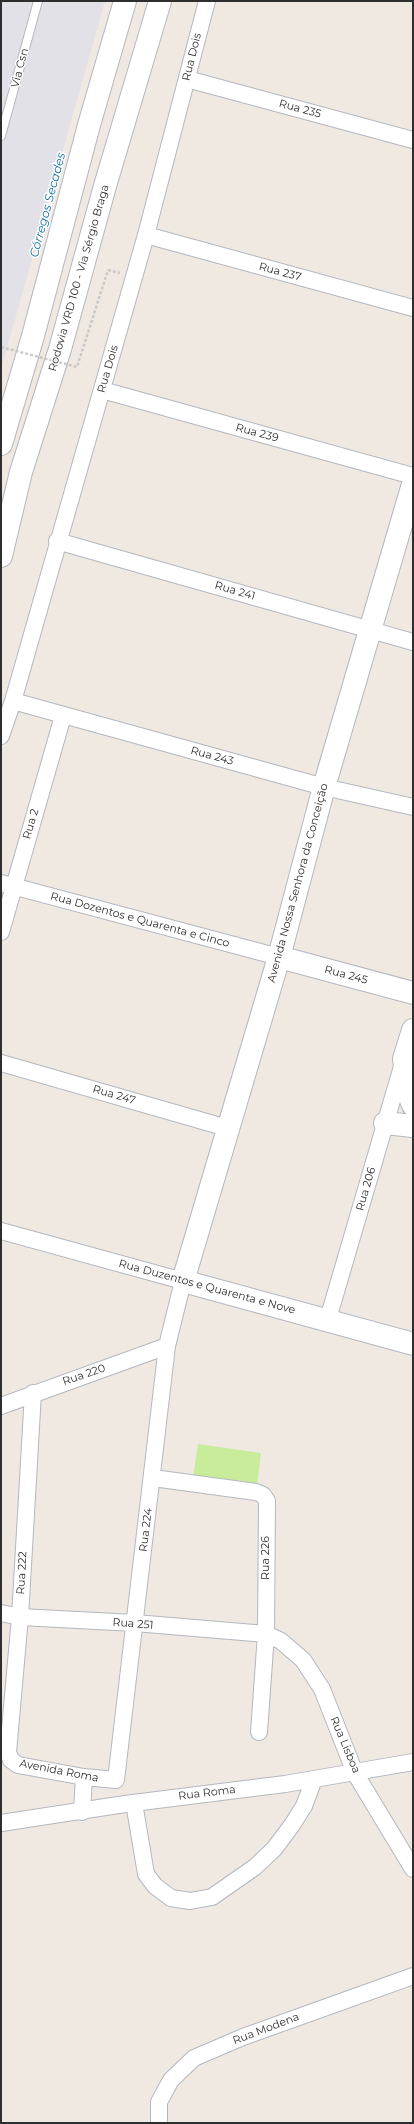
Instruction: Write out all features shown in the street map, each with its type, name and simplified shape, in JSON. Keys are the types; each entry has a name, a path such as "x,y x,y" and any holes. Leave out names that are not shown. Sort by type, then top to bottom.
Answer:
{"street":[{"path":"1,444 33,336 89,125 126,1"},
{"name":"Rodovia VRD 100 - Via Sérgio Braga","path":"1,556 21,472 60,349 107,178 160,1"},
{"name":"Rua Dois","path":"1,736 13,701 57,541 146,235 207,1"},
{"name":"Rua 235","path":"187,79 413,140"},
{"name":"Rua 237","path":"146,235 413,308"},
{"name":"Rua 239","path":"102,390 413,476"},
{"name":"Avenida Nossa Senhora da Conceição","path":"183,1281 227,1128 279,957 324,787 413,484"},
{"name":"Rua 241","path":"57,541 413,642"},
{"name":"Rua 243","path":"13,701 324,787 413,807"},
{"name":"Rua 2","path":"1,932 7,884 63,716"},
{"name":"Rua Dozentos e Quarenta e Cinco","path":"7,884 279,957"},
{"name":"Rua 245","path":"279,957 413,993"},
{"path":"413,1030 404,1059 409,1095 413,1105"},
{"name":"Rua 206","path":"328,1319 404,1059"},
{"name":"Rua 247","path":"1,1063 227,1128"},
{"path":"385,1123 399,1123 413,1126"},
{"name":"Rua Duzentos e Quarenta e Nove","path":"1,1231 328,1319 413,1344"},
{"name":"Rua 224","path":"116,1780 153,1478 167,1346 183,1281"},
{"name":"Rua 220","path":"1,1406 33,1393 167,1346"},
{"name":"Rua 222","path":"8,1752 20,1617 33,1393"},
{"name":"Rua 226","path":"153,1478 256,1492 263,1495 267,1501 266,1634 259,1732"},
{"name":"Rua 251","path":"1,1613 20,1617 135,1623 266,1634"},
{"name":"Rua Lisboa","path":"266,1634 281,1641 303,1660 318,1683 355,1773 413,1868"},
{"name":"Avenida Roma","path":"8,1752 12,1760 18,1765 84,1777 116,1780"},
{"name":"Rua Roma","path":"1,1823 82,1812 134,1802 355,1773 413,1762"},
{"path":"82,1812 84,1777"},
{"path":"134,1802 146,1874 156,1886 172,1898 190,1901 212,1897 255,1867 274,1849 304,1806 314,1779"},
{"name":"Rua Modena","path":"159,2123 159,2102 171,2080 194,2058 243,2037 413,1976"}],"lane":[{"name":"Via Csn","path":"1,136 38,1"}],"path":[{"path":"1,347 77,367 108,270"}],"shaded area":[{"path":"1,1 105,1 1,369"}],"green space":[{"path":"198,1444 261,1453 257,1486 193,1478"}],"water label":[{"name":"Córregos Secades","path":"48,205"}]}
